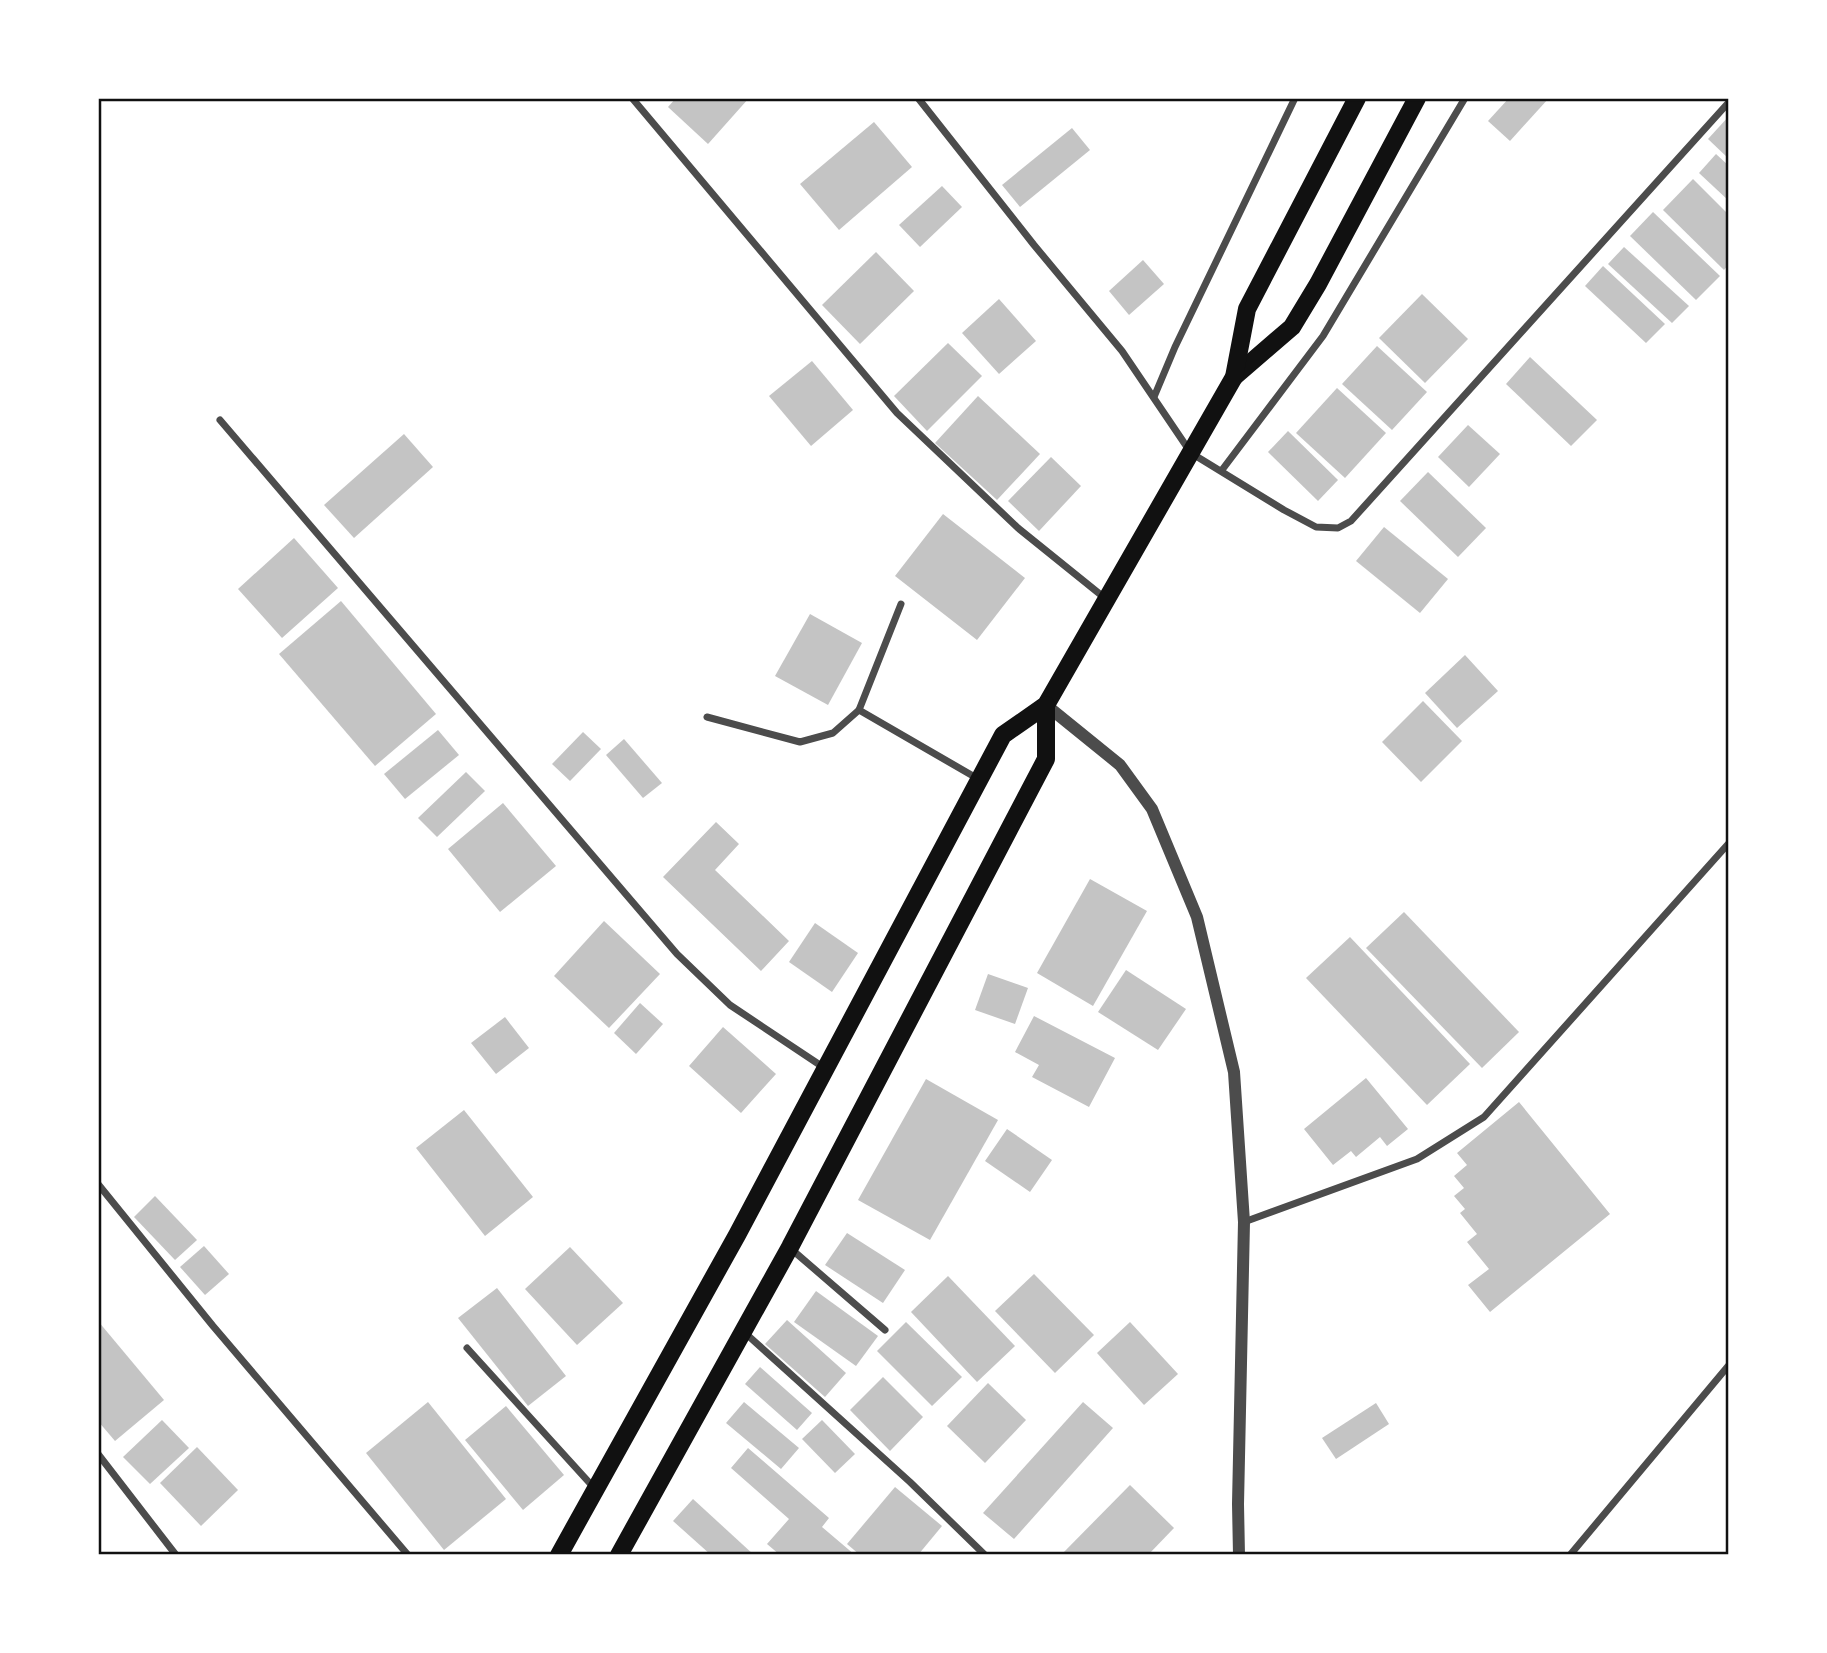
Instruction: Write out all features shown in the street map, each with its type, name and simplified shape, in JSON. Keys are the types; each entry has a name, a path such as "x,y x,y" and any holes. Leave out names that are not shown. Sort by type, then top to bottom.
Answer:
{"main road":[{"path":"559,1555 826,1069 1003,736 1046,705 1234,377 1247,309 1357,98"},
{"path":"1234,377 1292,327 1318,284 1417,98"},
{"path":"619,1555 790,1247 1046,759 1046,705"}],"street":[{"path":"632,98 897,413 1018,528 1107,599"},
{"path":"918,98 1122,351 1191,453 1316,527 1338,528 1351,521 1729,102"},
{"path":"1154,397 1175,347 1295,98"},
{"path":"1222,470 1323,336 1465,98"},
{"path":"220,420 677,954 730,1004 826,1069"},
{"path":"707,717 800,742 833,733 859,710 901,604"},
{"path":"1046,705 1120,765 1152,809 1197,917 1234,1072 1244,1222 1239,1555"},
{"path":"859,710 981,781"},
{"path":"1244,1222 1417,1159 1484,1117 1729,844"},
{"path":"98,1184 213,1326 408,1555"},
{"path":"790,1247 885,1330"},
{"path":"743,1332 910,1482 985,1555"},
{"path":"467,1348 596,1490"},
{"path":"1570,1555 1729,1365"},
{"path":"98,1454 176,1555"}],"building":[{"path":"676,98 749,98 708,144 668,107"},
{"path":"1509,98 1549,98 1510,141 1488,121"},
{"path":"1729,116 1729,159 1708,139"},
{"path":"874,122 912,167 839,230 800,184"},
{"path":"1072,128 1090,150 1020,207 1002,185"},
{"path":"1716,154 1729,166 1729,201 1699,173"},
{"path":"1693,179 1729,215 1729,264 1724,270 1663,210"},
{"path":"942,186 962,207 920,247 899,225"},
{"path":"1653,212 1720,276 1696,300 1630,236"},
{"path":"1624,247 1689,306 1672,323 1608,264"},
{"path":"876,252 914,291 860,344 822,305"},
{"path":"1143,260 1164,284 1129,315 1109,291"},
{"path":"1603,266 1665,324 1646,343 1585,286"},
{"path":"1422,294 1468,339 1425,383 1379,338"},
{"path":"999,299 1036,341 999,374 962,333"},
{"path":"948,343 982,376 927,431 894,396"},
{"path":"1377,346 1427,392 1392,430 1342,384"},
{"path":"1530,357 1597,420 1571,446 1506,384"},
{"path":"812,361 853,410 811,446 769,396"},
{"path":"1337,388 1386,433 1345,478 1296,433"},
{"path":"978,396 1040,454 997,500 935,443"},
{"path":"1468,425 1500,454 1469,487 1438,457"},
{"path":"1288,431 1338,480 1318,501 1268,452"},
{"path":"404,434 433,467 354,538 324,505"},
{"path":"1051,457 1081,486 1039,531 1008,501"},
{"path":"1428,472 1486,528 1458,557 1400,501"},
{"path":"943,514 1025,578 977,640 895,576"},
{"path":"1384,527 1448,579 1420,613 1356,561"},
{"path":"294,538 338,588 282,638 238,589"},
{"path":"341,601 436,714 375,766 279,654"},
{"path":"810,614 862,643 828,705 775,676"},
{"path":"1465,655 1498,691 1457,728 1425,693"},
{"path":"1423,701 1462,741 1421,782 1382,742"},
{"path":"438,730 459,755 405,799 384,774"},
{"path":"583,732 601,749 570,781 552,764"},
{"path":"624,739 662,783 643,798 606,755"},
{"path":"466,772 485,791 437,837 418,818"},
{"path":"503,803 556,866 500,912 448,849"},
{"path":"716,822 739,844 715,870 789,941 761,971 663,877"},
{"path":"1090,879 1147,911 1093,1006 1037,973"},
{"path":"1404,912 1519,1032 1482,1068 1366,948"},
{"path":"604,921 660,974 609,1028 554,976"},
{"path":"815,923 858,953 832,992 789,962"},
{"path":"1350,937 1470,1064 1427,1105 1306,978"},
{"path":"1126,970 1186,1009 1158,1050 1098,1012"},
{"path":"988,974 1028,988 1015,1024 975,1010"},
{"path":"640,1003 663,1024 636,1054 614,1033"},
{"path":"1034,1016 1115,1058 1089,1107 1032,1077 1039,1065 1015,1052"},
{"path":"505,1017 529,1048 496,1074 471,1043"},
{"path":"723,1027 776,1074 741,1113 689,1066"},
{"path":"1366,1078 1408,1129 1387,1146 1380,1137 1356,1157 1351,1151 1333,1165 1304,1129"},
{"path":"926,1079 998,1120 930,1240 858,1200"},
{"path":"1519,1102 1610,1214 1490,1312 1468,1285 1489,1269 1467,1242 1477,1234 1460,1213 1465,1209 1454,1196 1464,1188 1454,1176 1467,1165 1457,1153"},
{"path":"464,1110 533,1197 485,1236 416,1148"},
{"path":"1007,1129 1052,1160 1030,1192 985,1161"},
{"path":"155,1196 197,1240 175,1260 134,1217"},
{"path":"847,1233 905,1270 883,1303 825,1265"},
{"path":"204,1246 229,1274 205,1295 180,1267"},
{"path":"570,1247 623,1303 577,1345 525,1289"},
{"path":"1034,1274 1094,1335 1055,1373 995,1311"},
{"path":"948,1276 1015,1346 977,1382 911,1312"},
{"path":"497,1288 566,1376 528,1406 458,1318"},
{"path":"816,1291 878,1336 856,1366 794,1322"},
{"path":"787,1320 846,1373 825,1397 765,1344"},
{"path":"98,1321 164,1400 115,1441 98,1421"},
{"path":"906,1322 962,1377 932,1406 877,1351"},
{"path":"1130,1322 1178,1374 1144,1405 1097,1353"},
{"path":"760,1367 812,1413 797,1430 745,1384"},
{"path":"883,1377 923,1417 890,1451 850,1410"},
{"path":"988,1383 1026,1420 985,1463 947,1426"},
{"path":"428,1402 506,1499 444,1550 366,1453"},
{"path":"744,1402 799,1448 781,1469 726,1423"},
{"path":"1083,1402 1113,1428 1014,1539 983,1513"},
{"path":"1376,1403 1389,1424 1336,1459 1322,1438"},
{"path":"506,1406 564,1475 523,1510 465,1440"},
{"path":"162,1420 189,1448 150,1484 123,1457"},
{"path":"822,1420 855,1454 835,1473 802,1439"},
{"path":"197,1447 238,1490 201,1526 160,1483"},
{"path":"748,1448 829,1518 822,1527 855,1555 780,1555 767,1544 789,1519 731,1468"},
{"path":"1130,1485 1174,1528 1148,1555 1061,1555"},
{"path":"895,1487 942,1526 918,1555 860,1555 847,1544"},
{"path":"693,1499 754,1555 711,1555 673,1521"}]}
